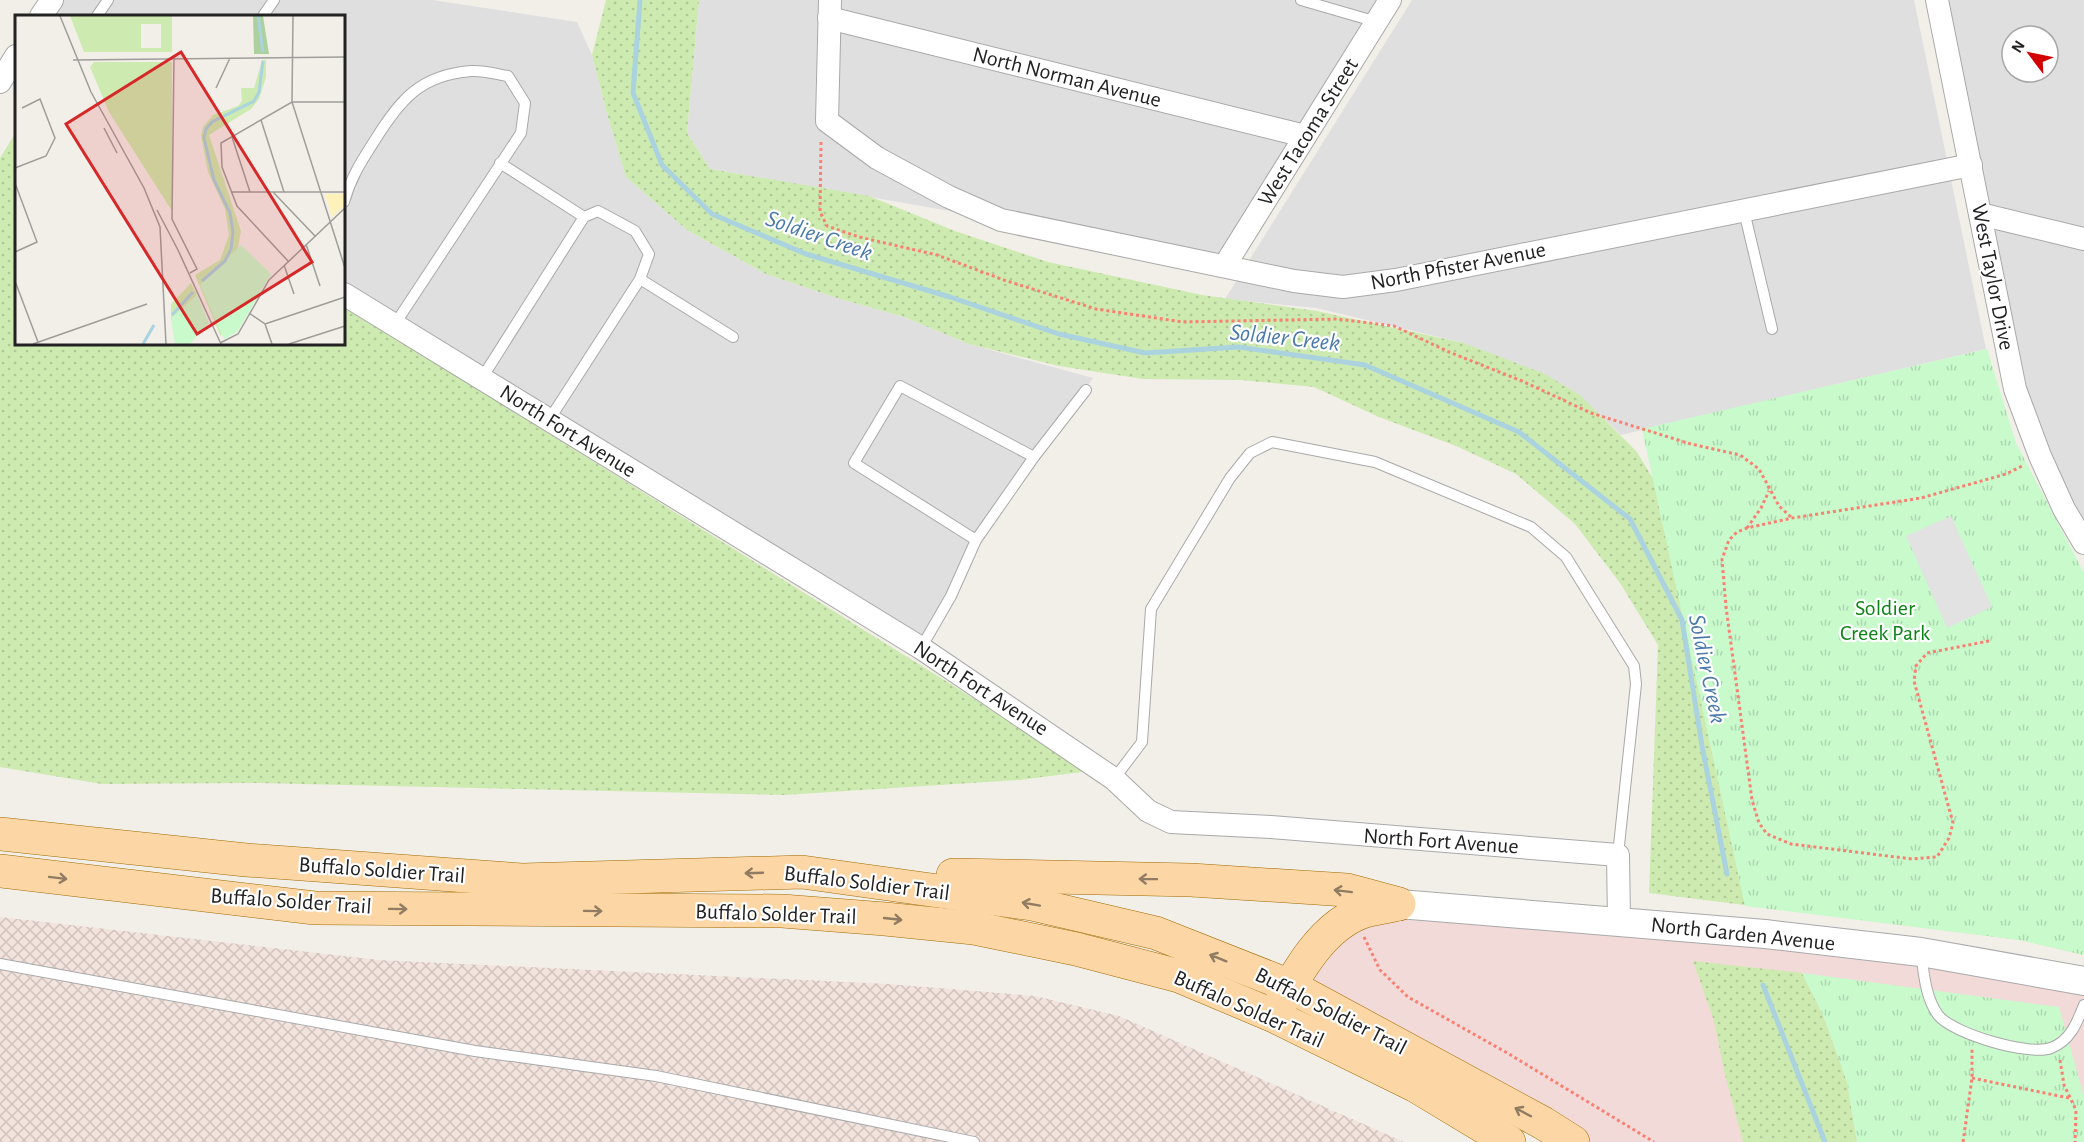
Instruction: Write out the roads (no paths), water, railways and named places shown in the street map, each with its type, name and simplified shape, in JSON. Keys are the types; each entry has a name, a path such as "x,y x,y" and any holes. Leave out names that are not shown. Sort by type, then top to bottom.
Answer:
{"main road":[{"name":"Buffalo Soldier Trail","path":"0,834 246,860 522,880 802,872 1032,904 1156,933 1290,986 1543,1123 1573,1142"},
{"name":"Buffalo Solder Trail","path":"0,871 315,908 782,911 974,928 1076,949 1179,976 1274,1016 1416,1086 1509,1142"},
{"path":"802,872 1191,880 1347,890 1400,904"},
{"path":"1274,1016 1290,986 1320,942 1342,923 1364,911 1400,904"}],"street":[{"path":"42,15 52,0"},
{"name":"West Tacoma Street","path":"1225,265 1390,0"},
{"name":"West Taylor Drive","path":"1937,0 2015,389 2040,456 2064,509 2084,543"},
{"name":"North Pfister Avenue","path":"829,9 827,121 877,158 949,197 1001,220 1294,281 1344,287 1396,280 1971,165"},
{"name":"North Norman Avenue","path":"829,9 1305,136"},
{"path":"5,79 15,58"},
{"path":"1980,214 2084,239"},
{"name":"North Fort Avenue","path":"345,295 921,648 1114,778 1148,811 1171,822 1618,855"},
{"path":"1618,855 1619,922"},
{"name":"North Garden Avenue","path":"1400,904 1765,934 1921,952 2084,981"}],"lane":[{"path":"99,15 108,0"},
{"path":"264,15 274,0"},
{"path":"1301,0 1377,22"},
{"path":"345,199 351,179 389,117 415,89 443,76 473,71 508,76 525,103 521,133 395,324"},
{"path":"500,164 584,216"},
{"path":"1744,210 1772,329"},
{"path":"482,378 584,216 598,211 634,231 649,254 640,279 549,420"},
{"path":"640,279 734,337"},
{"path":"976,540 854,463 900,386 1034,457"},
{"path":"921,648 951,596 976,540 1034,457 1086,390"},
{"path":"1114,778 1142,742 1151,609 1230,478 1250,453 1272,442 1375,462 1531,527 1566,557 1634,666 1636,684 1618,855"},
{"path":"1921,952 1927,990 1939,1016 1966,1034 2015,1047 2050,1049 2067,1039 2084,1005"},
{"path":"0,964 475,1051 656,1076 974,1142"}],"waterway":[{"name":"Soldier Creek","path":"640,0 633,93 662,165 712,214 806,254 950,297 1059,334 1145,353 1238,347 1365,365 1519,432 1630,519 1682,620 1702,746 1727,874"},
{"name":"Soldier Creek","path":"1763,985 1825,1142"}],"park label":[{"name":"Soldier Creek Park","path":"1885,620"}]}
